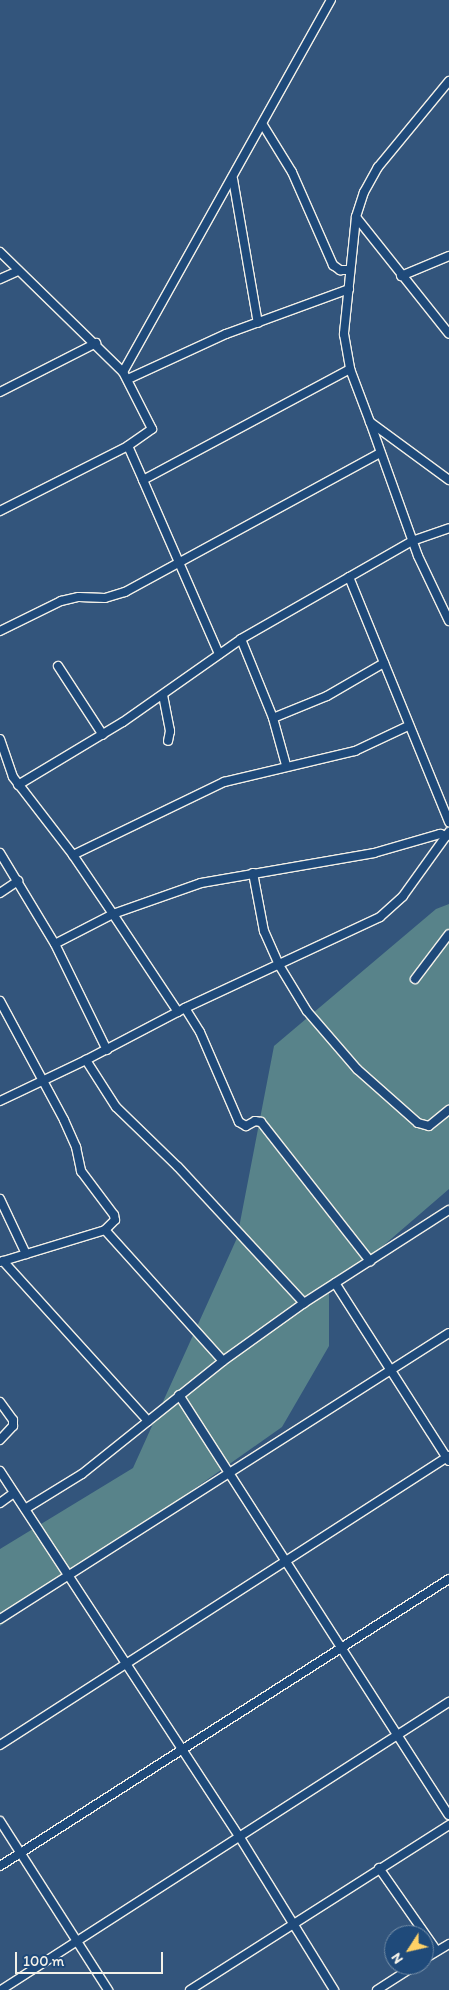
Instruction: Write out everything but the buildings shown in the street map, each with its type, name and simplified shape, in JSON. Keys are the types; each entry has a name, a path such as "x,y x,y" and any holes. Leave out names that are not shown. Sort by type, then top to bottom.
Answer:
{"street":[{"path":"123,372 331,0"},
{"path":"449,81 378,167 364,192 356,217 344,334 350,369 412,541 449,621"},
{"path":"263,124 292,172 333,265 340,270 350,270"},
{"path":"233,178 258,323"},
{"path":"356,217 449,334"},
{"path":"0,252 96,343 123,372 152,429 128,446 0,511"},
{"path":"401,276 449,256"},
{"path":"0,279 18,270"},
{"path":"128,379 258,323 348,289"},
{"path":"0,392 96,343"},
{"path":"143,480 350,369"},
{"path":"370,422 449,480"},
{"path":"128,446 219,654"},
{"path":"0,631 61,601 79,597 116,596 380,453"},
{"path":"18,785 103,735 241,639 412,541 449,528"},
{"path":"349,577 408,726 449,822"},
{"path":"241,639 273,718 286,765"},
{"path":"273,718 327,696 384,663"},
{"path":"58,666 103,735"},
{"path":"163,695 170,731 168,741"},
{"path":"73,855 189,796 224,782 286,765 373,745 408,726"},
{"path":"0,740 8,766 18,785 73,855 178,1012"},
{"path":"55,944 113,914 180,889 253,873 374,853 440,834 448,834"},
{"path":"0,1101 42,1079 108,1050 185,1008 279,965 388,911 427,867 448,834"},
{"path":"0,853 55,944 108,1050"},
{"path":"253,873 264,931 279,965 307,1011 358,1069 388,1098 424,1127 449,1110"},
{"path":"0,893 18,881"},
{"path":"415,980 449,934"},
{"path":"0,1001 76,1147 81,1171 114,1215 114,1220 105,1230 2,1262 148,1421"},
{"path":"185,1008 200,1032 239,1122 246,1126 255,1121 261,1122 370,1260"},
{"path":"86,1060 116,1107 178,1167 304,1304"},
{"path":"0,1198 26,1254"},
{"path":"25,1509 82,1474 223,1361 304,1304 449,1210"},
{"path":"105,1230 223,1361"},
{"path":"0,1746 125,1663 448,1458 336,1283"},
{"path":"0,1619 449,1333"},
{"path":"180,1395 449,1815"},
{"path":"0,1402 13,1420 13,1426 0,1440"},
{"path":"0,1472 239,1836 334,1990"},
{"path":"0,1502 14,1493"},
{"path":"0,1866 449,1579"},
{"path":"1,1990 449,1702"},
{"path":"0,1821 78,1940 108,1990"},
{"path":"190,1990 292,1923 449,1825"},
{"path":"379,1868 437,1951"},
{"path":"434,1953 449,1944"},
{"path":"377,1990 400,1975"}],"green space":[{"path":"449,904 449,1189 355,1270 329,1288 329,1346 282,1427 0,1626 0,1549 133,1468 237,1238 274,1046 436,909"}]}
